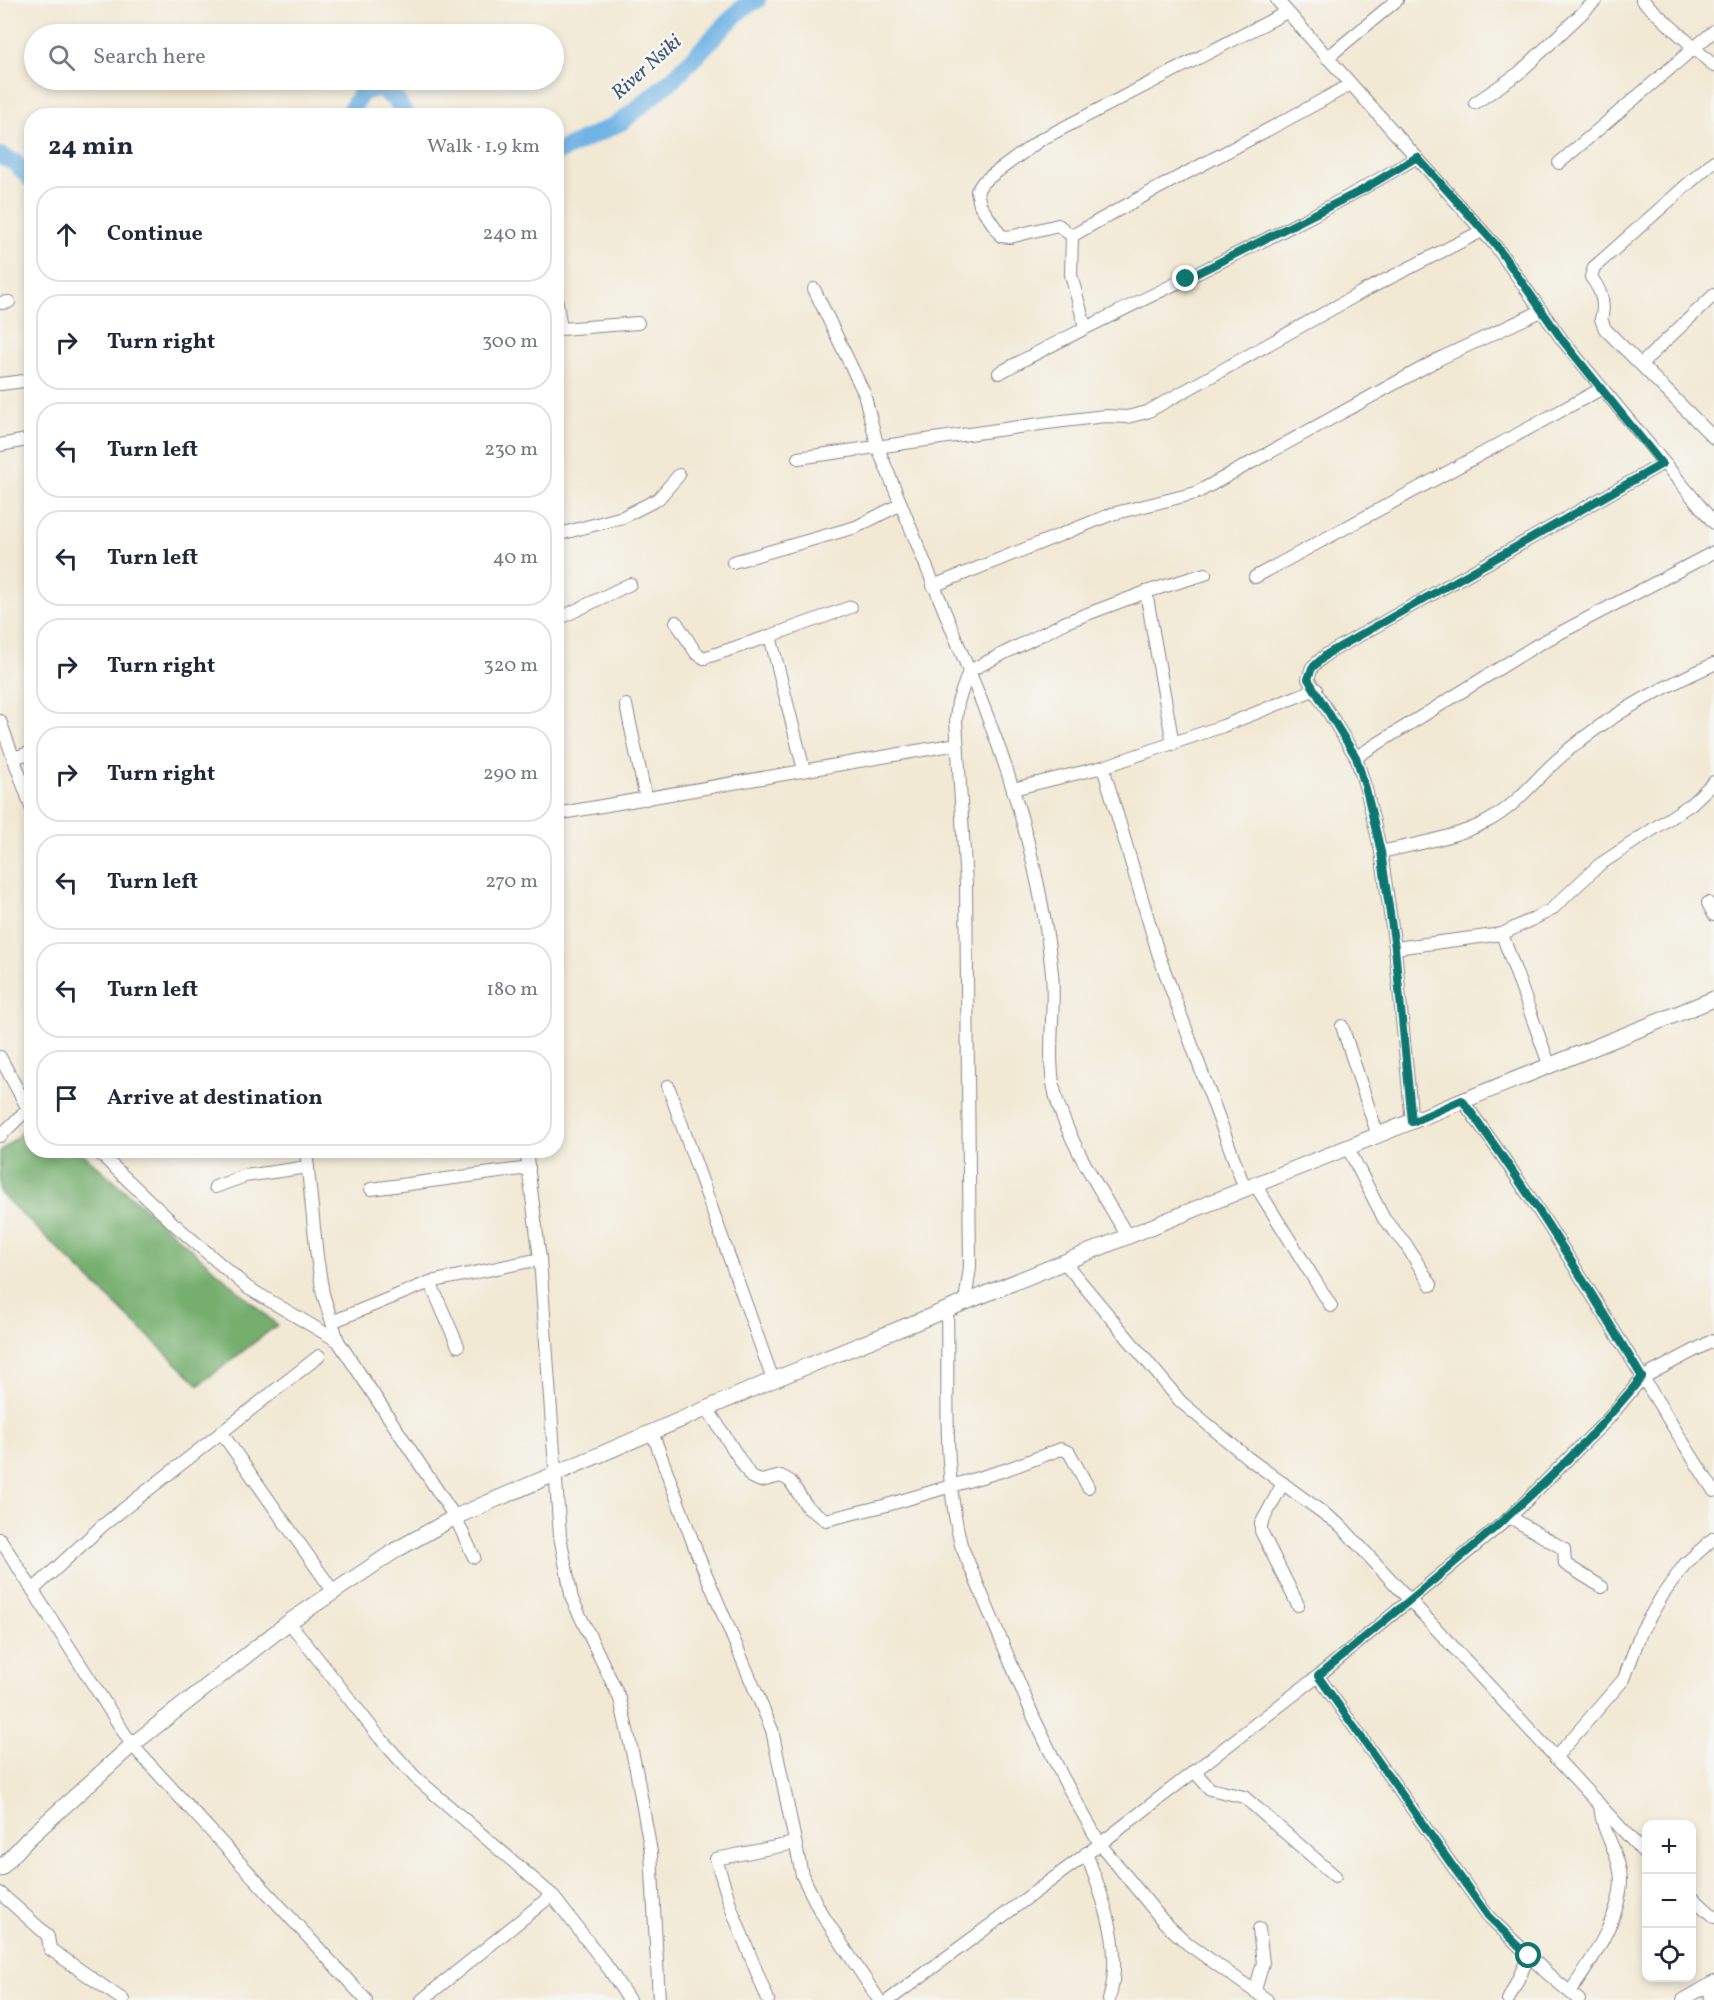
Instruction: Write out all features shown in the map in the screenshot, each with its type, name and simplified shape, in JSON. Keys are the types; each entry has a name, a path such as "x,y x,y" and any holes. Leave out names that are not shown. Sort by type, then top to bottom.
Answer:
{"main road":[{"path":"0,1869 29,1838 132,1745 289,1623 333,1591 455,1516 773,1380 1714,999"}],"street":[{"path":"1277,0 1496,245 1540,311 1662,464 1714,523"},
{"path":"1327,58 1397,0"},
{"path":"1475,103 1519,73 1596,0"},
{"path":"1642,0 1714,66"},
{"path":"1072,236 1058,225 1010,237 1001,236 980,205 977,191 992,174 1040,140 1287,12"},
{"path":"1559,163 1714,31"},
{"path":"1072,236 1140,196 1286,122 1351,84"},
{"path":"999,373 1085,326 1186,279 1330,206 1417,157"},
{"path":"1714,162 1594,267 1592,276 1603,300 1604,309 1601,319 1605,329 1714,438"},
{"path":"798,458 1047,423 1105,416 1127,417 1147,412 1364,291 1482,231"},
{"path":"1072,236 1071,275 1085,326"},
{"path":"814,289 864,393 878,448 969,672 1013,789 1040,904 1052,975 1050,1049 1058,1103 1078,1151 1128,1237"},
{"path":"1641,364 1714,295"},
{"path":"933,586 1112,514 1196,493 1438,359 1540,311"},
{"path":"564,329 638,323"},
{"path":"0,384 24,382"},
{"path":"1255,577 1601,388"},
{"path":"0,444 24,441"},
{"path":"1412,1122 1395,948 1381,852 1356,757 1308,679 1312,668 1327,654 1662,464"},
{"path":"564,533 623,517 658,499 679,475"},
{"path":"733,562 856,527 900,504"},
{"path":"1356,757 1537,645 1714,552"},
{"path":"965,1302 970,1266 966,884 957,744 958,702 969,672 1066,622 1146,591 1205,574"},
{"path":"564,616 630,584"},
{"path":"1146,591 1173,744"},
{"path":"676,622 696,653 704,658 851,608"},
{"path":"770,636 804,770"},
{"path":"1381,852 1460,833 1488,821 1527,791 1555,761 1631,705 1714,664"},
{"path":"1013,789 1103,767 1173,744 1316,689"},
{"path":"626,705 646,799"},
{"path":"0,721 24,786"},
{"path":"564,813 957,744"},
{"path":"14,758 24,755"},
{"path":"1103,767 1159,956 1250,1187 1331,1306"},
{"path":"1395,948 1502,934 1551,910 1599,865 1691,804 1714,782"},
{"path":"1708,903 1714,915"},
{"path":"1502,934 1549,1064"},
{"path":"1342,1026 1378,1136"},
{"path":"0,1057 24,1097"},
{"path":"668,1086 773,1380"},
{"path":"1462,1100 1506,1160 1568,1254 1714,1491"},
{"path":"0,1136 24,1113"},
{"path":"1348,1148 1384,1219 1405,1243 1431,1285"},
{"path":"104,1158 174,1224 248,1288 338,1341"},
{"path":"307,1158 318,1266 323,1294 334,1321 338,1341 455,1516 474,1557"},
{"path":"527,1158 540,1259 560,1536 572,1599 620,1699 636,1769 651,1852 658,2000"},
{"path":"214,1187 245,1176 308,1167"},
{"path":"371,1189 529,1168"},
{"path":"334,1321 430,1282 540,1259"},
{"path":"1065,1263 1181,1402 1213,1431 1341,1526 1642,1850"},
{"path":"430,1282 458,1346"},
{"path":"947,1310 949,1485 961,1545 1063,1779 1100,1844 1164,1921 1188,1944 1267,2000"},
{"path":"889,2000 1100,1844 1318,1676 1510,1517 1608,1419 1642,1377 1714,1340"},
{"path":"34,1589 102,1526 319,1356"},
{"path":"707,1408 751,1477 761,1481 781,1476 790,1481 808,1508 826,1520 887,1505 1005,1470 1061,1449 1069,1452 1088,1487"},
{"path":"221,1432 333,1591"},
{"path":"652,1432 701,1563 772,1730 802,1875 820,1911 879,2000"},
{"path":"1283,1483 1261,1524 1261,1531 1298,1605"},
{"path":"1510,1517 1564,1550 1565,1563 1602,1587"},
{"path":"1555,1758 1624,1678 1641,1632 1662,1596 1685,1564 1714,1538"},
{"path":"0,1539 132,1745 366,2000"},
{"path":"289,1623 380,1738 415,1777 552,1895 609,1969 629,2000"},
{"path":"1318,1676 1488,1916 1575,1996 1610,1924 1618,1896 1621,1872 1601,1825 1600,1805"},
{"path":"1194,1771 1210,1789 1244,1797 1335,1876"},
{"path":"768,2000 732,1910 716,1859 795,1843"},
{"path":"1086,1853 1109,1916 1115,1947 1109,2000"},
{"path":"0,1893 45,1933 50,1949 123,2000"},
{"path":"422,2000 552,1895"},
{"path":"1696,1901 1714,1917"},
{"path":"1256,1990 1263,1963 1259,1929"},
{"path":"1508,2000 1529,1956"},
{"path":"1683,2000 1712,1983"},
{"path":"1711,2000 1712,1983"}],"green space":[{"path":"24,1130 24,1158 88,1158 277,1325 199,1385 0,1193 0,1152"}],"waterway":[{"name":"River Nsiki","path":"564,149 621,122 673,79 741,9 757,0"},
{"name":"River Nsiki","path":"352,108 362,92 369,90"},
{"name":"River Nsiki","path":"384,90 397,101 401,108"},
{"name":"River Nsiki","path":"0,156 14,162 24,172"}],"route":[{"path":"1186,279 1362,190 1417,157 1496,245 1540,311 1662,464 1327,654 1312,668 1308,679 1356,757 1381,852 1395,948 1397,992 1412,1122 1462,1100 1506,1160 1568,1254 1642,1377 1608,1419 1510,1517 1318,1676 1488,1916 1529,1956"}]}
